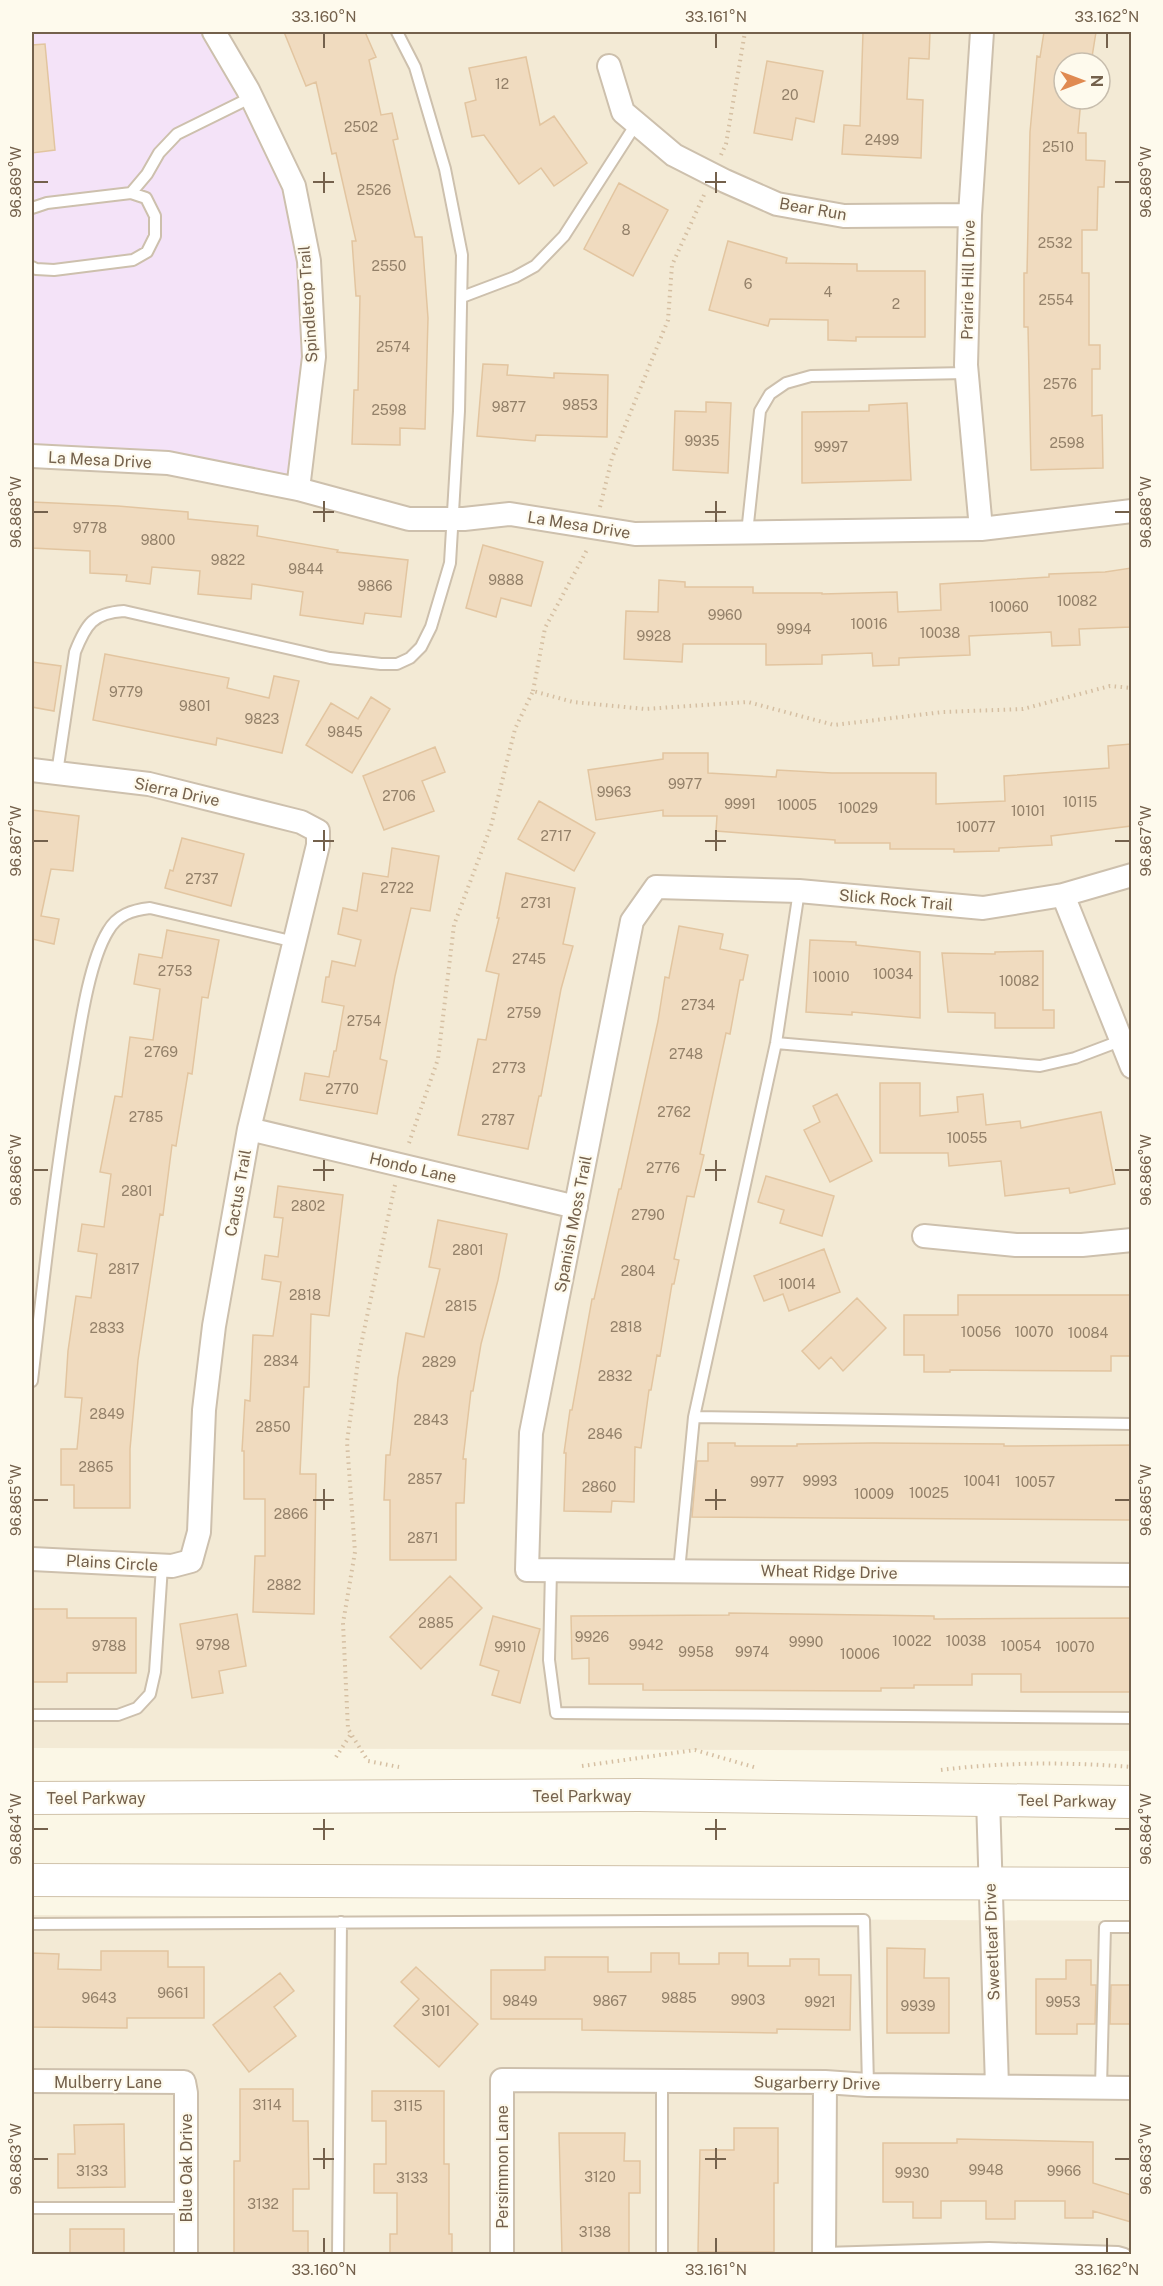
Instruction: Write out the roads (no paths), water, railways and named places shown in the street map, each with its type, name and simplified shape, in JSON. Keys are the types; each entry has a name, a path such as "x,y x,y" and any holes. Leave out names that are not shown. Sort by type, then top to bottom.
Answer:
{"main road":[{"name":"Teel Parkway","path":"32,1798 651,1795 1131,1802"},
{"path":"32,1880 1131,1884"}],"street":[{"name":"Spindletop Trail","path":"214,32 252,97 294,186 309,261 314,357 298,489"},
{"name":"Prairie Hill Drive","path":"981,529 967,373 970,215 982,32"},
{"name":"Bear Run","path":"609,66 623,112 636,124 674,155 777,204 844,216 970,215"},
{"name":"La Mesa Drive","path":"32,456 168,463 298,489 409,519 453,519 510,514 635,534 981,529 1131,510"},
{"name":"Sierra Drive","path":"32,770 149,784 301,822 318,831"},
{"name":"Cactus Trail","path":"191,1561 198,1532 204,1410 214,1326 249,1129 318,845 318,831"},
{"name":"Slick Rock Trail","path":"656,887 799,891 983,908 1062,895 1131,875"},
{"name":"Spanish Moss Trail","path":"527,1570 531,1433 632,921 656,887"},
{"path":"1062,895 1131,1068"},
{"name":"Hondo Lane","path":"249,1129 576,1207"},
{"path":"924,1236 1016,1245 1082,1245 1131,1240"},
{"name":"Plains Circle","path":"32,1559 162,1566 191,1561"},
{"name":"Wheat Ridge Drive","path":"527,1570 1131,1575"},
{"name":"Sweetleaf Drive","path":"988,1799 997,2085"},
{"name":"Sugarberry Drive","path":"502,2080 825,2082 868,2085 1131,2088"},
{"name":"Persimmon Lane","path":"502,2080 502,2254"},
{"name":"Mulberry Lane","path":"32,2081 184,2082"},
{"name":"Blue Oak Drive","path":"184,2082 186,2093 186,2254"},
{"path":"824,2254 825,2082"}],"lane":[{"path":"57,773 75,652 82,634 90,623 103,614 124,611 330,658 381,664 397,664 410,658 431,627 450,562 462,255 445,169 415,67 397,32"},
{"path":"131,193 147,174 159,153 177,134 252,97"},
{"path":"462,297 515,277 535,266 564,236 636,124"},
{"path":"32,208 47,203 131,193 146,198 155,216 155,236 147,252 133,260 54,270 32,267"},
{"path":"747,533 760,411 770,394 786,383 812,376 967,373"},
{"path":"679,1571 694,1418 776,1043 799,891"},
{"path":"32,1381 59,1149 81,1020 98,954 108,930 121,916 132,910 150,908 295,942"},
{"path":"776,1043 1040,1066 1075,1058 1120,1041"},
{"path":"694,1418 1131,1424"},
{"path":"32,1715 118,1715 137,1708 150,1694 155,1672 162,1566"},
{"path":"551,1570 549,1660 556,1713 1131,1718"},
{"path":"32,1924 864,1920 868,2085"},
{"path":"338,2254 341,1922"},
{"path":"1101,2087 1105,1927 1131,1927"},
{"path":"662,2081 662,2254"},
{"path":"32,2208 186,2208"},
{"path":"824,2254 989,2251 1118,2252 1125,2254"}]}
